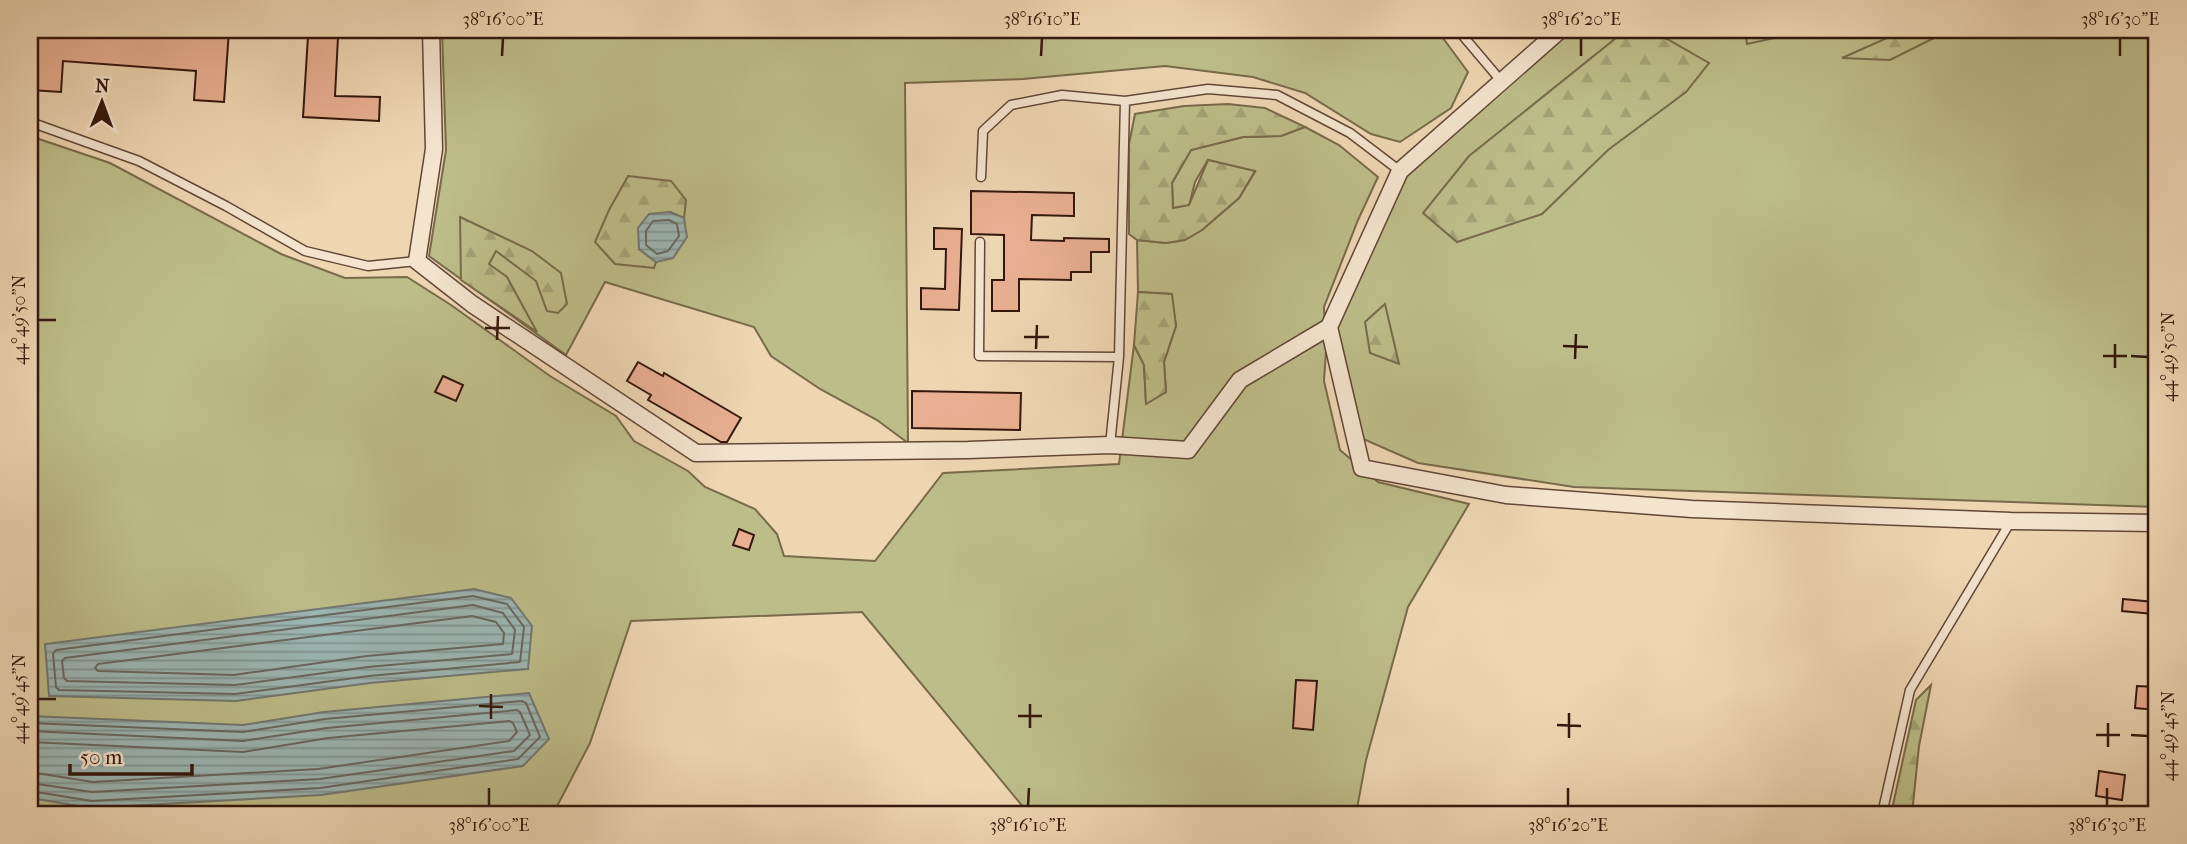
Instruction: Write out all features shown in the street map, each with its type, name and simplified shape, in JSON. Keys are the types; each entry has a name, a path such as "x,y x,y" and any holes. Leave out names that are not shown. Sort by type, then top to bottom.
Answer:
{"street":[{"path":"431,30 433,149 417,261 472,304 695,453 968,450 1110,445 1188,450 1240,380 1329,327 1400,171 1560,30"},
{"path":"1329,327 1362,468 1506,495 1692,509 2157,523"}],"lane":[{"path":"1458,30 1502,82"},
{"path":"981,177 983,131 1011,105 1062,95 1125,101 1208,89 1277,96 1350,133 1400,171"},
{"path":"1110,445 1119,356 1125,101"},
{"path":"30,122 139,161 305,251 368,267 417,261"},
{"path":"980,242 979,356 1119,356"},
{"path":"1882,814 1910,690 2011,520"}],"green space":[{"path":"442,30 1437,30 1468,72 1451,108 1400,142 1371,134 1305,93 1253,77 1165,66 1023,79 905,83 908,443 877,420 820,389 771,356 754,327 605,282 566,355 429,256 446,150"},
{"path":"1570,30 2157,30 2157,507 1574,487 1418,463 1361,438 1337,327 1406,176"},
{"path":"1626,30 1644,30 1667,39 1709,63 1686,92 1608,150 1542,214 1457,242 1423,213 1469,156"},
{"path":"1745,30 1778,30 1779,37 1747,44"},
{"path":"1905,30 1950,30 1890,60 1842,58"},
{"path":"1228,104 1265,108 1305,127 1281,136 1243,137 1191,150 1172,183 1173,208 1189,205 1208,160 1255,171 1239,198 1202,230 1185,240 1166,243 1137,240 1129,234 1129,144 1135,114 1184,106"},
{"path":"1305,127 1339,145 1378,177 1324,307 1324,381 1340,450 1378,482 1469,504 1408,607 1366,760 1356,814 1029,814 862,612 631,621 590,743 553,814 30,814 30,136 110,163 281,254 345,278 407,277 550,376 616,416 634,441 688,471 705,487 755,509 777,534 784,556 875,561 943,473 1119,464 1134,345 1144,365 1146,403 1166,392 1164,362 1176,326 1171,294 1138,292 1137,240 1166,243 1184,240 1202,230 1239,198 1255,172 1208,160 1195,182 1189,206 1173,208 1172,183 1191,150 1243,137 1281,136"},
{"path":"628,176 671,181 686,200 684,218 670,212 639,249 656,262 654,268 615,264 595,242"},
{"path":"460,217 532,251 561,273 567,304 558,313 547,311 536,281 496,251 489,264 507,277 537,332 461,280"},
{"path":"1138,292 1172,294 1176,326 1164,362 1166,392 1146,404 1144,365 1134,345"},
{"path":"1385,304 1399,364 1370,353 1365,322"},
{"path":"1931,685 1919,746 1912,814 1891,814 1916,700"}],"water":[{"path":"670,212 684,218 687,237 673,258 656,262 639,249 638,228 649,214"},
{"path":"474,589 511,598 532,626 528,669 370,683 236,701 49,696 45,644"},
{"path":"529,693 549,739 523,766 321,795 91,808 30,798 30,716 243,725 324,712"}],"building":[{"path":"34,30 229,30 224,102 194,100 196,71 63,61 61,92 30,90"},
{"path":"308,36 338,37 335,96 380,97 379,121 303,117"},
{"path":"971,191 1074,193 1074,216 1032,215 1031,240 1109,239 1109,252 1091,252 1091,272 1071,272 1071,280 1019,279 1019,311 992,311 992,280 1004,280 1004,235 971,234"},
{"path":"934,228 962,229 959,310 921,309 921,288 945,289 946,249 934,249"},
{"path":"638,362 663,376 664,373 741,418 727,442 721,442 648,400 651,395 627,381"},
{"path":"443,376 463,385 456,401 435,392"},
{"path":"912,391 1021,393 1020,430 912,428"},
{"path":"739,529 754,535 749,550 733,545"},
{"path":"2123,599 2154,602 2153,614 2122,611"},
{"path":"1296,680 1317,681 1313,730 1293,728"},
{"path":"2137,686 2157,687 2157,710 2135,708"},
{"path":"2099,771 2125,775 2122,800 2096,796"}]}
